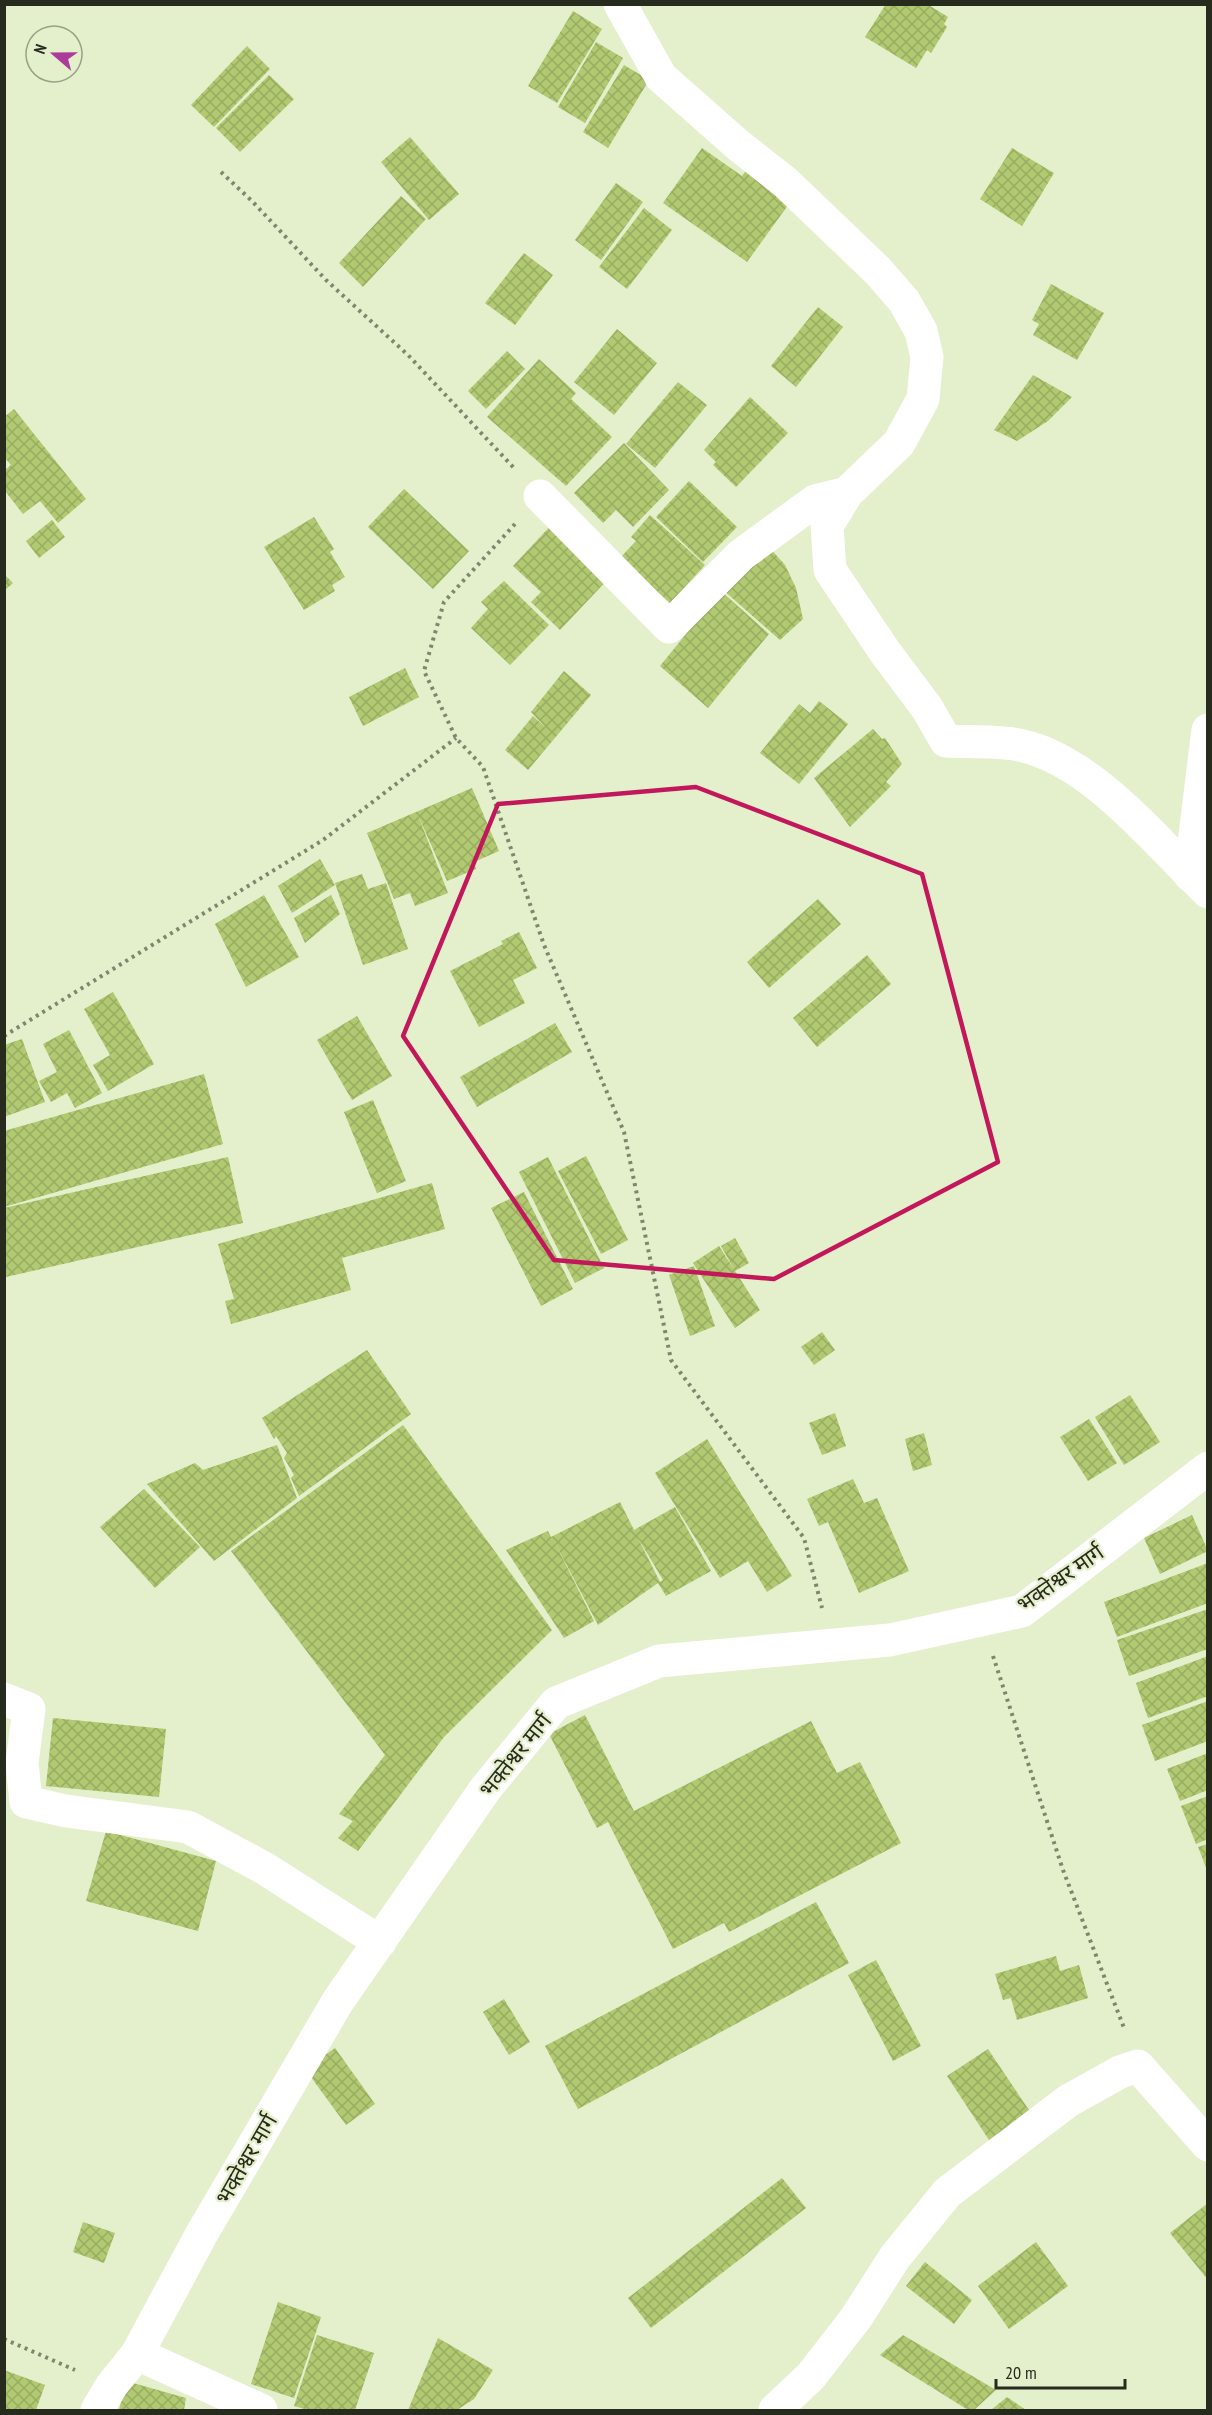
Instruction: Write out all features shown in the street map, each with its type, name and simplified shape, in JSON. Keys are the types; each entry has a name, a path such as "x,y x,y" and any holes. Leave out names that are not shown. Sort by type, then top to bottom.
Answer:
{"street":[{"path":"620,4 661,77 738,145 785,182 870,263 904,300 921,331 927,357 923,399 899,443 847,493 827,525 830,570 885,652 927,708 946,741 1015,744 1057,758 1127,808 1199,884"},
{"path":"540,496 669,627 741,555 814,501 847,493"},
{"path":"1199,884 1208,730"},
{"name":"भक्तेश्वर मार्ग","path":"105,2398 137,2354 201,2235 338,2001 486,1788 556,1704 659,1661 890,1640 1022,1611 1208,1468"},
{"path":"4,1699 29,1709 22,1763 26,1802 66,1811 188,1827 264,1868 380,1942"},
{"path":"775,2410 811,2376 850,2327 895,2257 947,2193 1068,2101 1120,2072 1138,2066 1208,2145"},
{"path":"137,2354 261,2410"}],"path":[{"path":"220,172 252,201 326,280 408,355 540,496 444,602 424,671 456,738 483,767 544,945 624,1132 671,1360 804,1538 817,1594 835,1646"},
{"path":"4,1036 323,840 456,738"},
{"path":"981,1620 1063,1870 1138,2066"},
{"path":"4,2339 105,2398"}],"highlighted area":[{"path":"696,787 922,874 998,1162 774,1279 554,1260 403,1036 498,804"}],"building":[{"path":"886,4 927,4 948,17 944,24 947,27 931,53 927,50 916,68 865,37"},
{"path":"573,11 602,29 557,103 528,86"},
{"path":"596,42 623,58 585,123 558,107"},
{"path":"247,46 270,69 214,127 191,105"},
{"path":"624,65 649,80 608,148 583,132"},
{"path":"269,75 294,99 240,152 216,128"},
{"path":"410,137 459,194 429,220 381,162"},
{"path":"702,148 742,176 747,169 791,201 747,262 663,203"},
{"path":"1012,148 1054,173 1022,226 980,199"},
{"path":"616,183 643,202 601,260 575,240"},
{"path":"401,196 426,219 363,287 339,263"},
{"path":"644,208 672,230 627,289 599,267"},
{"path":"524,253 553,275 515,325 485,303"},
{"path":"1051,284 1104,313 1077,360 1033,335 1039,324 1032,320"},
{"path":"818,307 843,327 796,387 771,366"},
{"path":"617,329 657,363 614,415 574,382"},
{"path":"507,351 525,369 486,409 468,391"},
{"path":"539,359 576,393 571,399 612,437 566,486 487,417"},
{"path":"1033,375 1072,397 1048,421 1017,441 994,430"},
{"path":"678,382 707,405 655,468 626,444"},
{"path":"750,397 788,433 736,487 713,465 716,462 704,450"},
{"path":"14,409 86,499 58,523 40,501 23,514 5,491 5,470 11,465 4,457 4,417"},
{"path":"624,443 669,490 633,527 616,510 603,523 574,493"},
{"path":"689,481 737,527 703,562 656,517"},
{"path":"404,489 469,551 433,589 368,527"},
{"path":"650,515 705,565 670,603 620,558 636,541 631,537"},
{"path":"314,517 334,549 330,552 345,577 332,585 335,591 304,610 264,547"},
{"path":"52,520 65,537 39,558 26,541"},
{"path":"555,521 612,575 560,630 531,602 541,592 513,566"},
{"path":"769,547 785,565 796,588 803,619 780,640 722,589"},
{"path":"4,574 13,583 4,591"},
{"path":"504,581 549,625 510,665 471,628 488,609 481,602"},
{"path":"721,591 769,634 708,708 660,666"},
{"path":"405,668 419,697 363,726 349,697"},
{"path":"564,671 591,695 528,770 505,750 533,716 546,728 531,712"},
{"path":"819,701 848,724 799,784 760,753 799,704 810,713"},
{"path":"873,729 882,739 885,738 902,764 886,782 891,786 850,827 814,778"},
{"path":"472,788 499,851 474,862 476,869 447,881 418,815 448,893 415,906 410,893 394,899 367,833"},
{"path":"320,859 335,885 292,913 278,886"},
{"path":"362,874 368,889 386,883 408,949 363,965 335,883"},
{"path":"264,895 299,957 246,987 215,924"},
{"path":"331,895 340,914 305,943 294,918"},
{"path":"818,899 841,924 769,988 747,962"},
{"path":"519,932 537,968 513,980 525,1003 479,1027 450,971 503,944 501,941"},
{"path":"867,955 891,984 817,1047 793,1018"},
{"path":"113,992 154,1064 108,1091 93,1065 110,1055 84,1009"},
{"path":"357,1016 392,1076 352,1100 317,1040"},
{"path":"555,1023 572,1052 477,1107 460,1077"},
{"path":"69,1030 102,1093 75,1108 67,1093 51,1102 39,1081 57,1072 43,1044"},
{"path":"22,1039 45,1102 4,1117 4,1045"},
{"path":"204,1074 223,1144 4,1207 4,1131"},
{"path":"373,1100 406,1181 377,1193 344,1112"},
{"path":"586,1156 628,1240 601,1254 558,1171"},
{"path":"228,1157 243,1223 6,1277 4,1208"},
{"path":"548,1157 604,1268 575,1283 519,1172"},
{"path":"432,1183 445,1229 342,1258 351,1290 231,1324 225,1301 234,1299 218,1244"},
{"path":"524,1192 573,1289 541,1306 491,1208"},
{"path":"735,1238 749,1263 735,1271 721,1246"},
{"path":"719,1246 760,1310 735,1328 693,1263"},
{"path":"694,1266 715,1326 690,1336 669,1275"},
{"path":"822,1332 835,1350 814,1365 801,1347"},
{"path":"367,1350 411,1414 299,1496 291,1478 294,1475 284,1458 287,1453 276,1436 274,1439 262,1418"},
{"path":"1130,1395 1160,1442 1124,1465 1095,1417"},
{"path":"835,1413 846,1446 822,1455 809,1423"},
{"path":"1089,1419 1117,1463 1088,1481 1060,1437"},
{"path":"403,1425 552,1630 444,1737 358,1851 338,1838 353,1821 339,1814 385,1755 231,1551"},
{"path":"924,1433 932,1465 913,1471 905,1439"},
{"path":"707,1439 792,1576 767,1592 748,1561 720,1578 655,1473"},
{"path":"277,1445 297,1498 214,1561 147,1484 195,1463 203,1470"},
{"path":"853,1479 864,1503 877,1498 909,1571 859,1593 828,1522 819,1526 807,1499"},
{"path":"144,1489 200,1547 155,1588 100,1527"},
{"path":"620,1502 634,1530 675,1507 711,1571 666,1596 658,1583 598,1625 554,1541 594,1621 564,1638 506,1550 548,1531 551,1537","holes":["638,1538 663,1580 660,1582"]},
{"path":"1192,1515 1208,1551 1160,1574 1144,1538"},
{"path":"1208,1563 1208,1603 1117,1637 1104,1602"},
{"path":"1208,1609 1208,1649 1129,1676 1117,1640"},
{"path":"1208,1656 1208,1696 1148,1718 1136,1683"},
{"path":"1208,1701 1208,1741 1155,1761 1142,1725"},
{"path":"585,1715 634,1811 811,1721 837,1773 860,1762 901,1843 729,1932 724,1923 673,1949 608,1822 597,1828 549,1734"},
{"path":"53,1718 166,1729 159,1797 46,1786"},
{"path":"1208,1753 1208,1790 1180,1801 1167,1769"},
{"path":"1208,1796 1208,1839 1196,1844 1181,1806"},
{"path":"106,1831 216,1861 198,1931 86,1901"},
{"path":"1208,1844 1208,1870 1207,1870 1198,1847"},
{"path":"816,1902 849,1963 578,2109 545,2046"},
{"path":"1056,1956 1060,1971 1079,1965 1088,1998 1017,2020 1011,1998 1003,2000 995,1974"},
{"path":"876,1960 921,2046 893,2061 848,1975"},
{"path":"504,1999 530,2042 509,2055 483,2012"},
{"path":"335,2048 375,2104 346,2125 305,2069"},
{"path":"988,2049 1031,2113 989,2140 947,2076"},
{"path":"782,2178 806,2208 651,2328 628,2298"},
{"path":"1208,2203 1208,2280 1170,2233"},
{"path":"83,2222 115,2233 104,2263 73,2252"},
{"path":"1036,2242 1068,2286 1009,2329 978,2286"},
{"path":"925,2262 972,2300 954,2324 906,2286"},
{"path":"278,2302 321,2317 294,2398 251,2384"},
{"path":"317,2335 374,2353 355,2410 308,2410 294,2406"},
{"path":"903,2335 996,2390 974,2410 968,2410 880,2355"},
{"path":"438,2338 493,2370 474,2399 457,2410 408,2410"},
{"path":"4,2370 45,2385 36,2410 4,2410"},
{"path":"126,2381 186,2398 184,2410 119,2410"},
{"path":"1007,2397 1026,2410 991,2410"}]}
